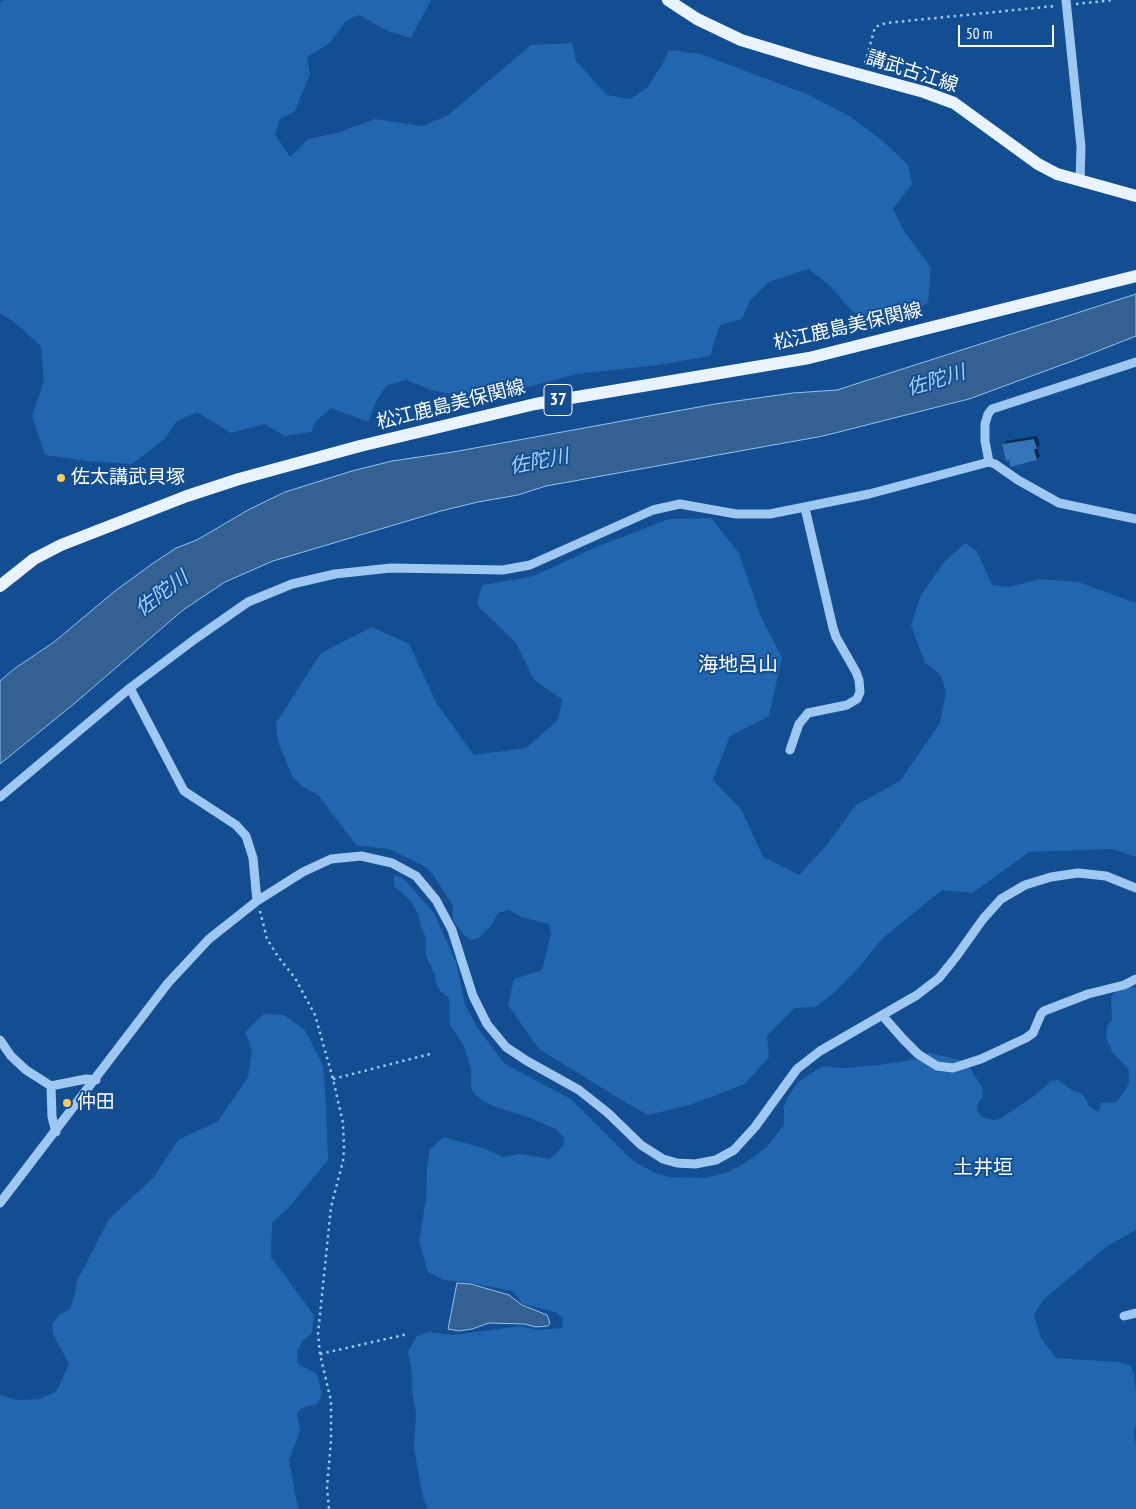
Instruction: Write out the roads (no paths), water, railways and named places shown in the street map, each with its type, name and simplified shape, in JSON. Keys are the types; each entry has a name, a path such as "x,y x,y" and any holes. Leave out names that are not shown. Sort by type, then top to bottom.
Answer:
{"main road":[{"name":"講武古江線","path":"668,0 697,19 741,40 924,92 954,103 1038,164 1057,174 1136,196"},
{"name":"松江鹿島美保関線","path":"0,586 34,559 61,545 239,479 360,446 535,404 809,358 1136,276"}],"street":[{"path":"1066,2 1081,147 1080,181"},
{"path":"989,462 985,441 985,424 988,414 992,409 1136,362"},
{"path":"0,797 130,688 195,639 248,602 292,584 335,574 391,568 503,570 530,565 653,510 680,504 736,514 770,514 869,494 989,462 1059,503 1136,519"},
{"path":"790,750 800,724 808,713 847,705 857,699 860,692 856,672 836,637 833,628 805,508"},
{"path":"130,688 184,791 236,825 246,836 253,858 257,901"},
{"path":"0,1203 96,1080 168,983 208,939 257,901 303,872 331,860 362,856 392,863 416,876 436,900 452,930 473,996 488,1024 506,1047 526,1061 579,1090 608,1113 641,1145 663,1160 695,1164 716,1160 734,1150 755,1127 797,1069 820,1051 917,995 939,978 1001,899 1025,885 1051,877 1078,873 1106,876 1136,888"},
{"path":"882,1015 918,1054 937,1066 953,1068 981,1059 1026,1038 1033,1033 1044,1011 1088,994 1124,986 1136,979"},
{"path":"0,1040 11,1056 26,1070 51,1086 86,1079 96,1080"},
{"path":"51,1086 52,1117 56,1132"},
{"path":"1124,1316 1136,1313"}],"water":[{"name":"佐陀川","path":"1136,294 1136,336 969,399 823,436 546,486 518,495 441,511 273,561 225,582 183,610 75,703 0,764 0,681 14,669 54,642 115,591 176,548 197,540 248,510 285,492 352,471 392,461 453,452 715,404 793,393 837,390"},
{"path":"457,1283 471,1284 509,1295 522,1305 547,1315 550,1323 548,1326 536,1327 524,1324 489,1323 459,1331 448,1329"}],"place":[{"name":"佐太講武貝塚","path":"61,478"},
{"name":"仲田","path":"67,1103"}],"district":[{"name":"海地呂山","path":"738,665"},
{"name":"土井垣","path":"983,1168"}]}
